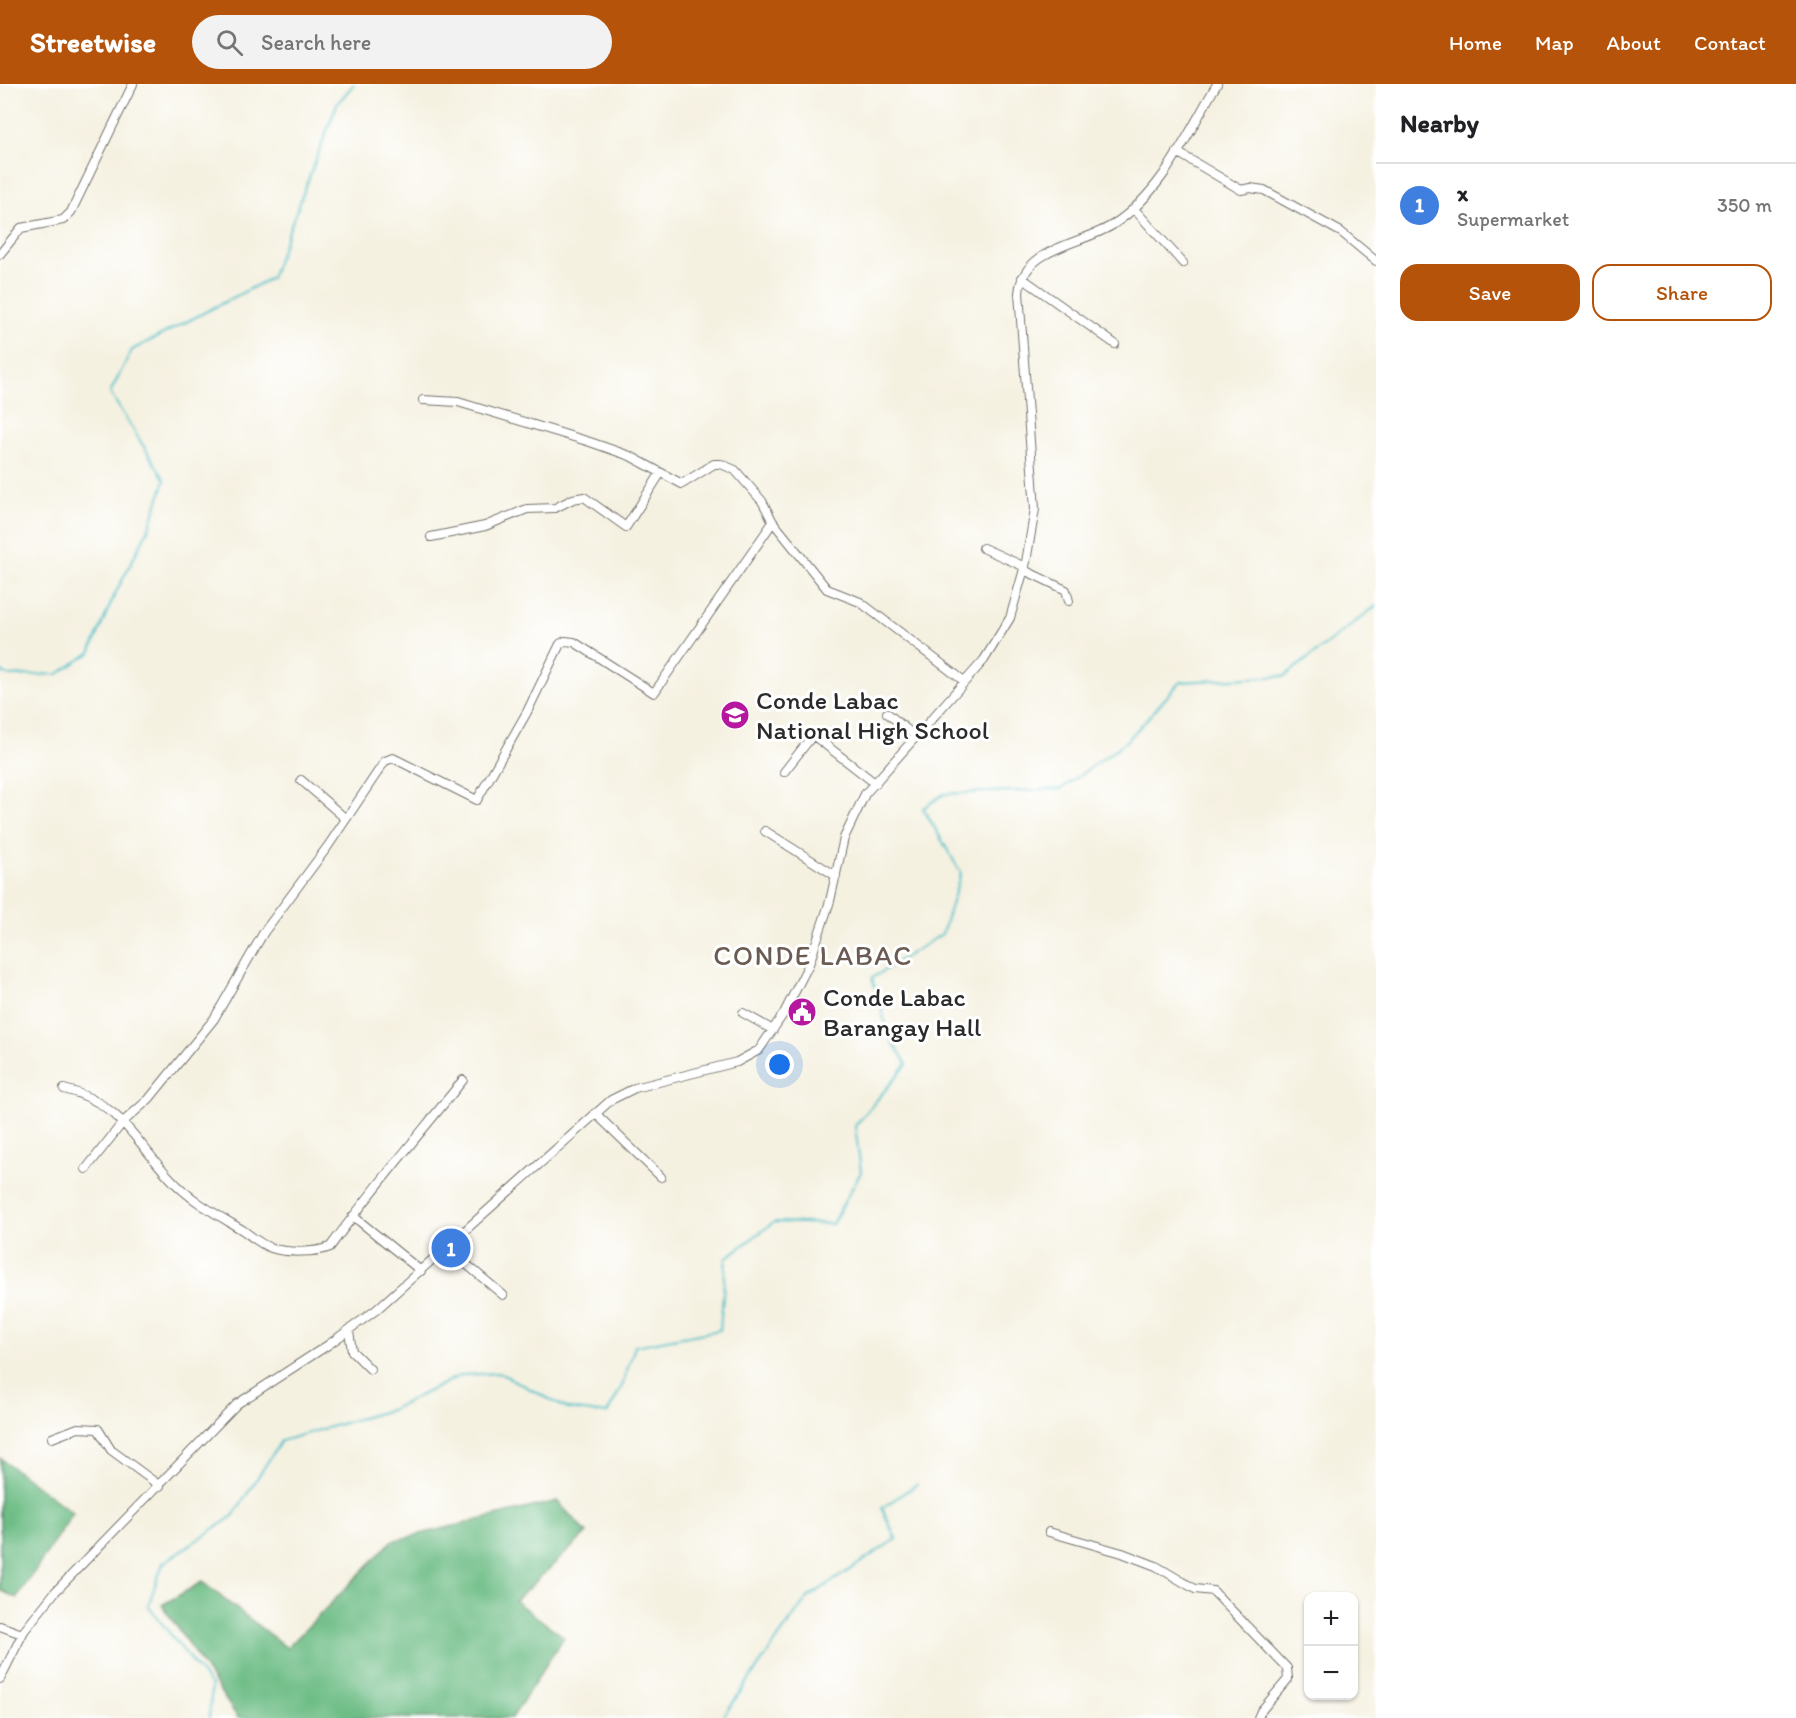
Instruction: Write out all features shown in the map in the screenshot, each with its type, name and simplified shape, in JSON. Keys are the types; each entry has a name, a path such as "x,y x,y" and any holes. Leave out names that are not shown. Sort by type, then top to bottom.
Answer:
{"street":[{"path":"0,254 21,228 63,220 71,212 134,84"},
{"path":"0,1679 22,1634 55,1592 237,1404 349,1331 421,1271 611,1100 635,1088 748,1057 759,1050 773,1030 809,964 821,931 844,838 852,816 865,794 876,784 1001,636 1010,618 1024,569 1035,509 1018,293 1022,278 1040,258 1112,226 1135,210 1144,201 1177,152 1217,84"},
{"path":"1177,152 1241,190 1251,188 1264,190 1341,232 1376,261"},
{"path":"1135,210 1183,263"},
{"path":"1022,278 1115,344"},
{"path":"423,400 458,402 523,421 630,456 682,484 714,464 728,466 762,501 773,522 827,590 860,602 964,681"},
{"path":"431,537 485,526 527,509 555,508 573,499 584,497 626,527 660,474"},
{"path":"86,1169 123,1122 149,1099 214,1019 264,932 385,761 393,758 477,800 527,712 560,644 565,641 574,642 654,693 773,522"},
{"path":"984,548 1066,590 1069,601"},
{"path":"887,713 916,737"},
{"path":"784,772 813,735 876,784"},
{"path":"302,780 346,819"},
{"path":"765,831 836,876"},
{"path":"743,1013 773,1030"},
{"path":"64,1089 87,1095 123,1122 172,1180 198,1204 270,1248 297,1251 322,1250 330,1247 463,1080"},
{"path":"595,1113 661,1177"},
{"path":"353,1216 421,1271"},
{"path":"447,1248 502,1295"},
{"path":"349,1331 352,1351 370,1369"},
{"path":"52,1438 78,1428 99,1429 111,1450 160,1486"},
{"path":"1049,1532 1122,1553 1156,1566 1195,1588 1213,1591 1287,1668 1288,1678 1258,1718"},
{"path":"0,1626 22,1634"}],"green space":[{"path":"0,1458 73,1513 17,1598 0,1590"},
{"path":"557,1501 587,1533 515,1601 564,1637 512,1718 238,1718 162,1605 202,1582 287,1648 392,1541"}],"waterway":[{"path":"0,671 9,676 58,674 90,653 113,598 149,528 165,480 110,393 132,350 271,278 337,104 354,84"},
{"path":"209,1718 212,1687 148,1606 163,1563 233,1516 281,1441 393,1409 461,1375 500,1373 568,1409 607,1414 622,1386 635,1346 720,1330 726,1258 774,1222 832,1224 861,1172 855,1126 907,1064 890,1038 872,978 942,934 961,873 923,808 944,794 1061,789 1127,741 1180,682 1285,676 1376,606"},
{"path":"722,1718 806,1599 896,1539 882,1508 917,1484"}],"place":[{"name":"Conde Labac National High School","path":"735,715"},
{"name":"Conde Labac Barangay Hall","path":"802,1012"},
{"name":"x","path":"451,1248"}],"district":[{"name":"CONDE LABAC","path":"813,955"}]}
